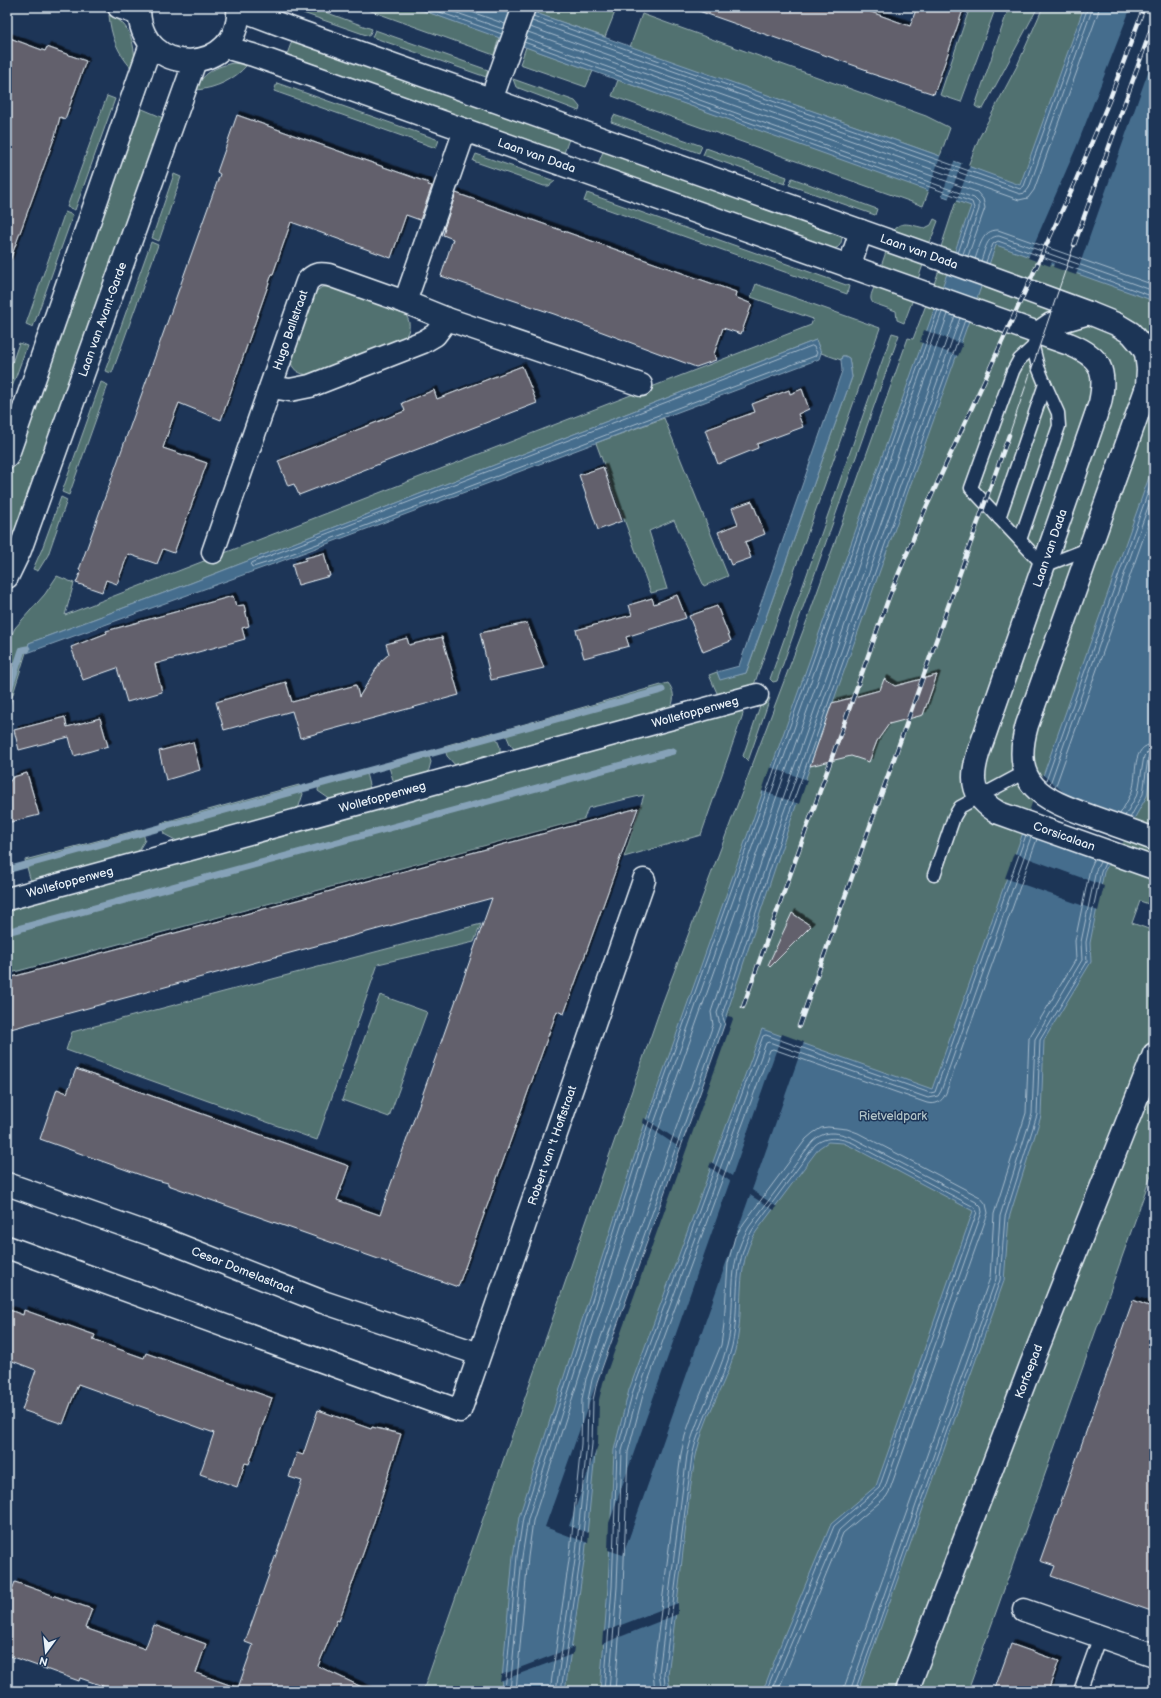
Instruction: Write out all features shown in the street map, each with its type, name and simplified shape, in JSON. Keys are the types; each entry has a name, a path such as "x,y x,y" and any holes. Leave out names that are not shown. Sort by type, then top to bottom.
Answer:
{"street":[{"path":"119,7 139,11 142,30 151,44 160,52 171,58 182,61 195,61 208,58 224,47 235,30 238,8"},
{"path":"491,100 524,7"},
{"name":"Laan van Dada","path":"238,8 491,100 988,276 1089,313 1116,324 1131,333 1146,353 1148,369 1147,387 1024,735 1022,755 1025,772"},
{"path":"7,457 151,44"},
{"name":"Laan van Dada","path":"224,47 254,55 976,311 1036,340 1078,348 1092,356 1101,369 1104,384 1100,403 975,764 973,781 979,796"},
{"name":"Laan van Avant-Garde","path":"7,578 20,550 195,61"},
{"path":"405,302 465,130"},
{"path":"849,267 861,231"},
{"name":"Hugo Ballstraat","path":"213,552 307,282 312,276 320,273 330,275 447,319 641,384"},
{"path":"1036,340 1051,324 1089,313"},
{"name":"Hugo Ballstraat","path":"271,387 290,390 310,386 423,342 435,335 447,319"},
{"name":"Wollefoppenweg","path":"7,899 757,695"},
{"path":"1025,772 1028,779 1037,790 1056,803 1149,837"},
{"name":"Corsicalaan","path":"979,796 990,808 1025,823 1145,865"},
{"name":"Robert van 't Hoffstraat","path":"7,1247 460,1411 644,880"},
{"name":"Korfoepad","path":"907,1691 1031,1365 1154,1054"},
{"name":"Cesar Domelastraat","path":"7,1184 158,1237 323,1302 479,1354"},
{"path":"1024,1610 1154,1655"}],"lane":[{"path":"1020,540 1059,426 1056,406 1038,367 1036,340"},
{"path":"1036,340 1019,360 1013,371 971,488 1044,566 1090,548"},
{"path":"999,518 1045,384"},
{"path":"934,875 958,810 967,802 1025,772"},
{"path":"1080,1691 1100,1636"}],"green space":[{"path":"303,7 311,7 372,29 369,36 303,13 305,8"},
{"path":"360,7 413,7 499,37 494,55"},
{"path":"540,7 617,7 605,37 538,14"},
{"path":"970,7 996,7 961,102 940,95"},
{"path":"1009,7 1038,7 983,109 978,108 975,106"},
{"name":"Rietveldpark","path":"1043,7 1154,7 1154,826 1151,825 1144,845 1154,849 1154,860 1134,872 1154,880 1154,906 1140,901 1132,923 1154,931 1154,1167 968,1691 423,1691 662,1004 809,615 908,338 913,339 946,252 940,250 956,201 963,203 975,169 968,166 979,138 1017,66"},
{"path":"642,14 926,116 950,128 940,156 630,47"},
{"path":"109,15 123,24 131,37 135,68 132,69 127,63 116,44 111,30"},
{"path":"375,30 488,70 486,77 372,37"},
{"path":"293,38 570,136 563,156 286,57"},
{"path":"526,47 593,71 586,87 520,64"},
{"path":"233,63 247,65 236,75 218,85 197,90 205,75 221,66"},
{"path":"513,79 575,101 580,107 579,111 516,87"},
{"path":"618,80 929,190 923,206 612,96"},
{"path":"277,83 439,140 436,148 274,91"},
{"path":"107,96 115,99 75,210 67,207"},
{"path":"140,108 166,119 7,560 7,482"},
{"path":"614,115 702,146 699,153 611,122"},
{"path":"706,148 787,177 785,184 703,155"},
{"path":"604,149 838,233 842,238 841,243 837,248 830,249 597,167"},
{"path":"476,154 555,181 549,186 544,186 473,161"},
{"path":"174,174 181,177 159,241 152,238"},
{"path":"792,178 877,209 875,215 789,185"},
{"path":"587,193 849,286 847,294 584,201"},
{"path":"65,212 73,215 33,327 26,324"},
{"path":"934,219 938,221 929,245 892,233 895,228 903,224 925,228 931,225"},
{"path":"151,242 158,245 112,373 105,371"},
{"path":"887,249 924,262 917,282 880,269"},
{"path":"756,284 880,328 754,685 723,697 717,693 709,675 717,672 720,679 746,673 852,377 849,358 842,356 841,360 821,353 816,340 191,583 29,643 7,713 7,644 15,628 45,594 57,576 74,583 65,615 811,325 813,319 751,297"},
{"path":"875,285 913,299 904,323 897,320 896,311 873,303 871,297"},
{"path":"322,287 330,287 404,313 409,322 408,332 404,338 310,375 299,373 292,366 291,359 315,292"},
{"path":"892,333 899,335 777,681 773,682 770,679"},
{"path":"19,343 27,346 7,401 7,377"},
{"path":"101,382 108,385 69,495 62,492"},
{"path":"664,418 728,576 704,586 674,520 649,531 667,589 651,593 596,443"},
{"path":"61,497 67,500 48,555 38,571 33,569"},
{"path":"668,683 672,689 673,695 671,707 515,750 510,744 504,730"},
{"path":"770,698 748,761 743,756 761,703 765,699"},
{"path":"742,709 743,714 701,835 624,857 644,795 588,808 584,819 7,974 7,909"},
{"path":"494,732 500,747 500,754 456,766 447,756 444,746"},
{"path":"428,753 431,762 428,773 394,783 388,764"},
{"path":"365,769 370,789 331,800 318,791 319,782"},
{"path":"299,785 303,794 298,809 179,842 164,834 161,823"},
{"path":"142,829 145,840 137,853 31,882 25,860"},
{"path":"481,924 474,942 378,964 317,1140 66,1050 72,1032"},
{"path":"380,995 427,1012 389,1117 342,1100"}],"water":[{"path":"413,7 519,7 1020,185 1084,7 1154,7 1154,301 996,245 791,820 726,1016 731,1019 601,1383 597,1400 596,1444 585,1555 565,1691 501,1691 513,1556 519,1517 645,1123 971,206"},
{"path":"816,340 821,353 819,359 276,563 27,653 29,643 191,583"},
{"path":"842,356 849,358 852,377 746,673 720,680 717,672 739,666 842,371"},
{"path":"1154,463 1154,748 1147,796 1104,872 1090,943 1091,962 1044,1040 1041,1116 1009,1218 1004,1281 858,1691 761,1691 766,1683 783,1638 831,1524 876,1486 973,1211 852,1147 843,1143 828,1142 819,1148 756,1232 749,1246 745,1260 742,1274 739,1332 736,1347 733,1359 708,1416 697,1451 692,1474 668,1675 672,1691 600,1691 608,1587 614,1450 629,1390 762,1029 932,1089"}],"pier":[{"path":"1131,7 1154,7 1154,55 1076,275 1053,267 1054,263 1052,262 1050,266 1028,258 1076,148"},
{"path":"941,154 955,159 941,197 928,192"},
{"path":"962,162 970,165 956,203 948,200"},
{"path":"924,330 963,344 958,356 920,342"},
{"path":"770,767 807,780 799,804 762,791"},
{"path":"1042,774 1067,795 1136,819 1111,864 1022,832"},
{"path":"1014,853 1104,886 1098,911 1005,878"},
{"path":"732,1003 728,1016 732,1017 733,1019 603,1383 599,1400 598,1445 569,1526 589,1533 588,1543 545,1527 680,1148 643,1123 644,1118 682,1143"},
{"path":"782,1034 804,1042 752,1190 777,1207 774,1210 750,1195 623,1555 608,1550 609,1523 730,1181 709,1167 711,1162 732,1176"},
{"path":"678,1603 678,1614 602,1644 603,1632"},
{"path":"574,1647 573,1654 500,1681 501,1675"}],"building":[{"path":"697,7 857,7 910,26 917,7 964,7 934,94 866,72 867,70 696,10"},
{"path":"7,37 45,51 47,47 86,61 65,119 60,117 55,136 9,263 7,263"},
{"path":"237,115 429,183 428,185 432,186 420,220 406,215 391,258 291,222 221,420 179,403 172,421 163,448 207,463 174,553 163,549 157,564 128,554 117,584 106,580 102,592 76,583 81,571 79,570 220,174 217,172"},
{"path":"456,193 736,292 735,297 752,304 741,334 723,328 714,354 716,360 696,367 554,314 441,276 453,239 443,235 444,229"},
{"path":"522,366 537,403 299,495 294,484 288,486 278,461 405,411 402,403 434,390 437,399"},
{"path":"802,389 809,409 798,414 803,427 757,444 758,448 718,464 705,430 755,412 752,404 789,390 790,394"},
{"path":"603,467 622,521 598,530 579,475"},
{"path":"752,501 765,534 745,542 751,558 731,565 718,532 738,524 732,508"},
{"path":"324,553 330,576 298,585 292,564 306,560 305,558"},
{"path":"677,595 686,618 626,637 629,646 584,658 576,630 632,615 629,605 652,598 654,604"},
{"path":"233,596 236,606 244,605 249,626 242,628 245,639 155,664 162,692 127,702 117,668 83,680 71,647 107,633 106,631"},
{"path":"717,606 731,641 703,652 689,616"},
{"path":"527,623 544,668 491,680 480,633"},
{"path":"442,637 459,695 300,738 292,711 224,730 216,702 286,682 292,702 356,685 359,697 381,661 389,654 386,644 407,638 409,645"},
{"path":"937,675 923,715 889,724 877,741 869,762 851,756 810,766 832,703 880,690 884,679 895,686"},
{"path":"65,717 67,727 100,718 108,746 74,756 69,737 19,750 14,730"},
{"path":"193,742 200,770 166,780 159,751"},
{"path":"27,773 39,815 7,823 7,785 13,777"},
{"path":"638,808 564,1014 557,1011 458,1287 168,1185 168,1183 149,1178 40,1139 57,1089 67,1093 76,1069 349,1166 337,1200 380,1215 492,898 7,1030 7,992 12,977"},
{"path":"792,913 811,926 770,967 768,965"},
{"path":"1133,1300 1154,1308 1154,1612 1051,1576 1055,1566 1040,1561"},
{"path":"7,1309 23,1315 24,1310 95,1335 93,1340 144,1358 146,1353 272,1398 249,1464 245,1463 237,1487 200,1474 214,1433 162,1414 78,1384 63,1424 22,1410 36,1370 7,1359"},
{"path":"318,1410 371,1429 372,1427 401,1434 372,1528 339,1621 337,1620 318,1666 370,1691 117,1691 80,1678 79,1681 7,1655 7,1603 15,1582 92,1609 85,1628 145,1649 154,1625 206,1644 196,1673 238,1688 253,1645 245,1642 302,1481 289,1477 297,1453 303,1455"},
{"path":"1011,1644 1059,1661 1048,1691 994,1691"}],"waterway":[{"path":"7,696 22,650 27,649"},
{"path":"7,870 662,690"},
{"path":"7,932 673,751"}],"tram line":[{"path":"1009,435 1074,245"}],"railway":[{"path":"743,1007 889,597 925,510 1076,180 1109,101 1144,7"},
{"path":"1074,245 1154,21"},
{"path":"799,1026 1009,435"}]}
